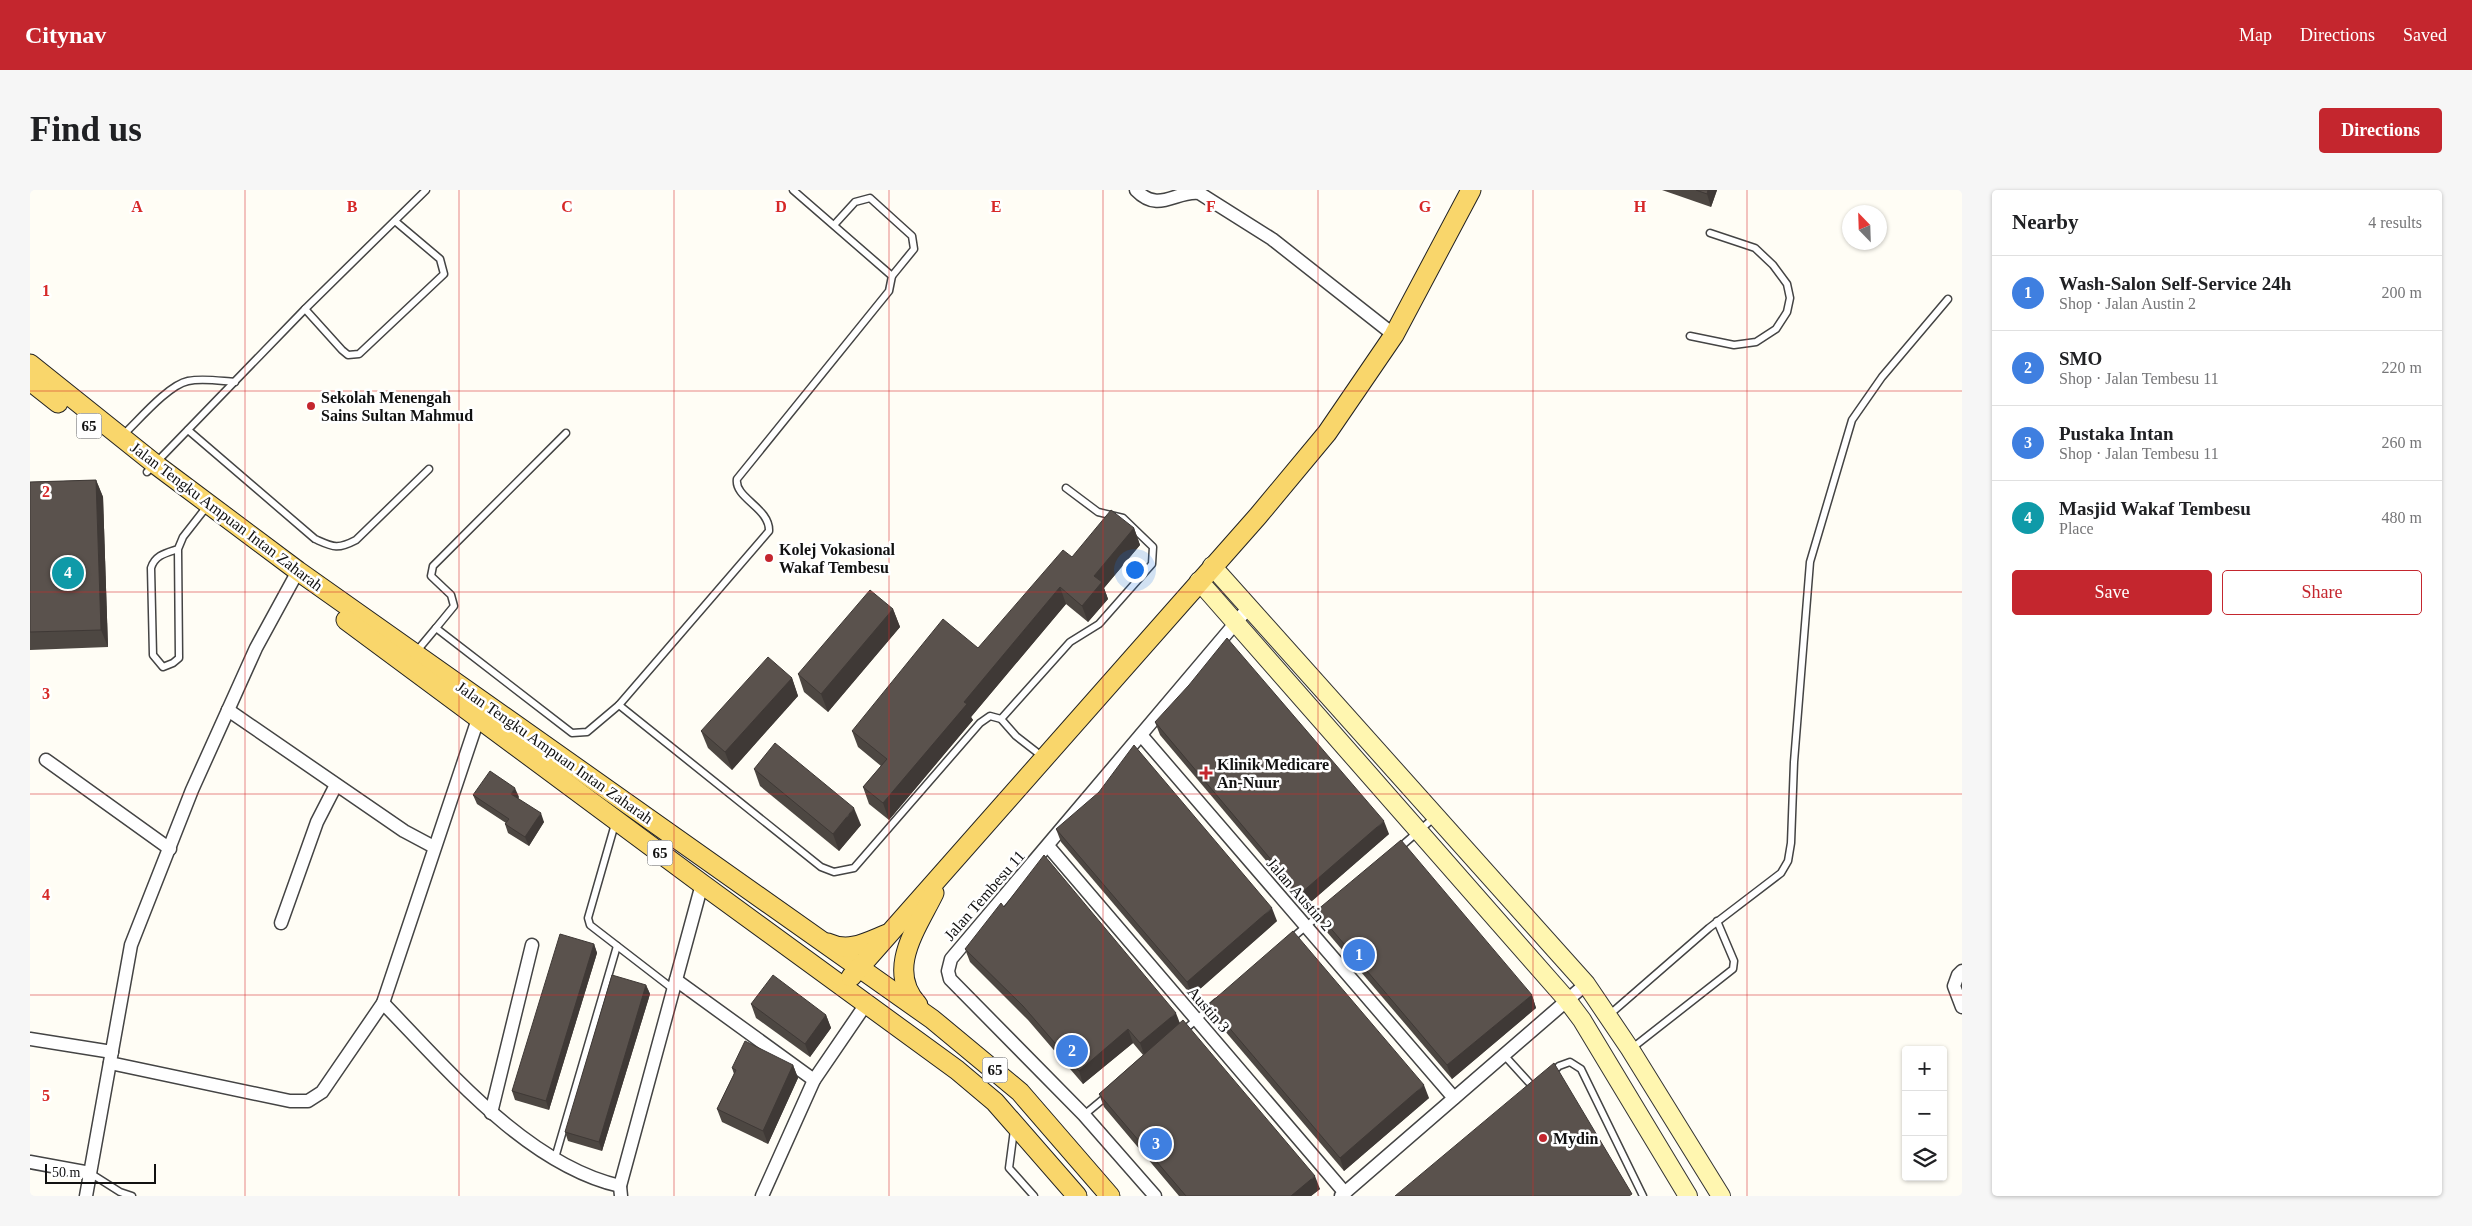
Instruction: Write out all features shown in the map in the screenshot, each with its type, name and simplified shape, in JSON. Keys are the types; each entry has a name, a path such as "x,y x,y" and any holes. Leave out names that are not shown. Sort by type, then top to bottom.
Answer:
{"main road":[{"path":"842,987 1258,516 1327,432 1394,335 1471,190"},
{"name":"Jalan Tengku Ampuan Intan Zaharah","path":"30,364 121,437 151,468"},
{"name":"Jalan Tengku Ampuan Intan Zaharah","path":"30,381 151,468 295,576 482,710 932,1019 1020,1092 1110,1196"},
{"name":"Jalan Tengku Ampuan Intan Zaharah","path":"295,576 415,653 616,820 957,1070 995,1102 1076,1196"},
{"path":"932,1019 912,999 904,984 903,961 906,948 947,868"},
{"path":"818,939 838,948 854,947 890,933"}],"street":[{"path":"1136,190 1142,197 1154,200 1190,191 1199,193 1272,239 1394,335"},
{"path":"1212,566 1437,815 1586,984 1630,1049 1721,1196"},
{"path":"86,1196 131,945 192,790 256,648 295,576"},
{"path":"1199,581 1567,1000 1582,1020 1688,1196"},
{"name":"Jalan Tembesu 11","path":"1155,1196 1084,1115 950,979 948,971 951,958 1249,607"},
{"path":"228,710 404,831 434,848"},
{"path":"30,1039 290,1101 308,1101 322,1092 383,1003 482,710"},
{"name":"Jalan Austin 2","path":"1141,735 1454,1098"},
{"path":"46,760 170,849"},
{"path":"281,923 317,822 336,785"},
{"name":"Austin 3","path":"1048,846 1345,1195"},
{"path":"383,1003 504,1125 555,1158 596,1181 620,1191 702,884"},
{"path":"491,1113 532,946"},
{"path":"1962,971 1958,975 1954,986 1962,1008"},
{"path":"1345,1195 1586,984"},
{"path":"675,985 814,1080"},
{"path":"762,1196 814,1080 866,1004"},
{"path":"30,1162 90,1173"}],"lane":[{"path":"151,468 305,309 426,190"},
{"path":"793,190 892,276"},
{"path":"436,628 572,733 587,732 619,705 769,531 766,517 738,489 737,479 889,291 892,276 914,249 912,236 870,198 855,202 834,225"},
{"path":"305,309 348,355 359,354 444,274 440,259 395,221"},
{"path":"1690,336 1734,345 1756,342 1776,329 1787,312 1790,298 1787,284 1774,265 1755,248 1710,233"},
{"path":"1608,1016 1717,922 1781,873 1788,861 1791,843 1794,762 1810,562 1852,420 1882,376 1948,299"},
{"path":"121,437 169,392 185,381 211,380 235,382"},
{"path":"188,430 315,539 335,547 344,546 356,540 429,469"},
{"path":"415,653 454,606 451,595 431,576 433,566 566,433"},
{"path":"1001,719 1070,642 1099,624 1152,564 1153,547 1122,518 1098,512 1066,488"},
{"path":"178,549 160,556 153,561 151,568 154,656 162,667 173,663 179,658 178,549 184,537 205,508"},
{"path":"619,705 821,867 834,872 854,868 980,723 990,716 1001,719 1016,736 1044,758"},
{"path":"1389,856 1437,815"},
{"path":"616,820 588,918 590,925 617,946 675,985"},
{"path":"1284,945 1329,907"},
{"path":"1630,1049 1733,969 1734,961 1717,922"},
{"path":"555,1158 617,946"},
{"path":"1174,1038 1226,994"},
{"path":"1504,1054 1534,1088"},
{"path":"1546,1077 1559,1066 1570,1062 1581,1069 1643,1196"},
{"path":"1526,1094 1540,1082"},
{"path":"1084,1115 1114,1089"},
{"path":"1014,1125 1009,1168 1034,1196"},
{"path":"90,1173 120,1192 132,1196"}],"building":[{"path":"1696,190 1708,190 1707,194"},
{"path":"96,480 101,630 30,632 30,482"},
{"path":"1111,510 1134,528 1094,576 1102,582 1082,606 1060,587 964,702 967,704 883,803 863,787 887,759 852,731 943,619 978,648 1063,550 1072,557"},
{"path":"870,590 893,609 821,694 798,674"},
{"path":"1227,638 1384,821 1300,894 1155,722 1189,685"},
{"path":"768,657 792,678 725,752 701,731"},
{"path":"775,743 854,808 833,834 754,769"},
{"path":"1134,745 1272,908 1187,982 1056,829 1099,792"},
{"path":"490,771 515,788 511,794 541,813 525,837 505,824 509,819 473,795"},
{"path":"1401,840 1532,995 1447,1065 1316,911"},
{"path":"1044,855 1176,1013 1140,1043 1128,1029 1079,1071 1023,1006 965,949 1001,903 1004,907"},
{"path":"1293,931 1424,1085 1340,1158 1209,1004"},
{"path":"560,934 594,944 546,1101 512,1091"},
{"path":"612,975 646,985 599,1142 565,1132"},
{"path":"773,975 826,1015 805,1044 751,1004"},
{"path":"1183,1020 1315,1176 1291,1196 1186,1196 1099,1094"},
{"path":"745,1041 793,1065 763,1131 717,1109 736,1070 732,1068"},
{"name":"Mydin","path":"1554,1063 1632,1194 1629,1196 1395,1196"}],"place":[{"name":"Sekolah Menengah Sains Sultan Mahmud","path":"311,406"},
{"name":"Kolej Vokasional Wakaf Tembesu","path":"769,558"},
{"name":"Masjid Wakaf Tembesu","path":"68,573"},
{"name":"Klinik Medicare An-Nuur","path":"1206,773"},
{"name":"Wash-Salon Self-Service 24h","path":"1359,955"},
{"name":"SMO","path":"1072,1051"},
{"name":"Mydin","path":"1543,1138"},
{"name":"Pustaka Intan","path":"1156,1144"}]}
